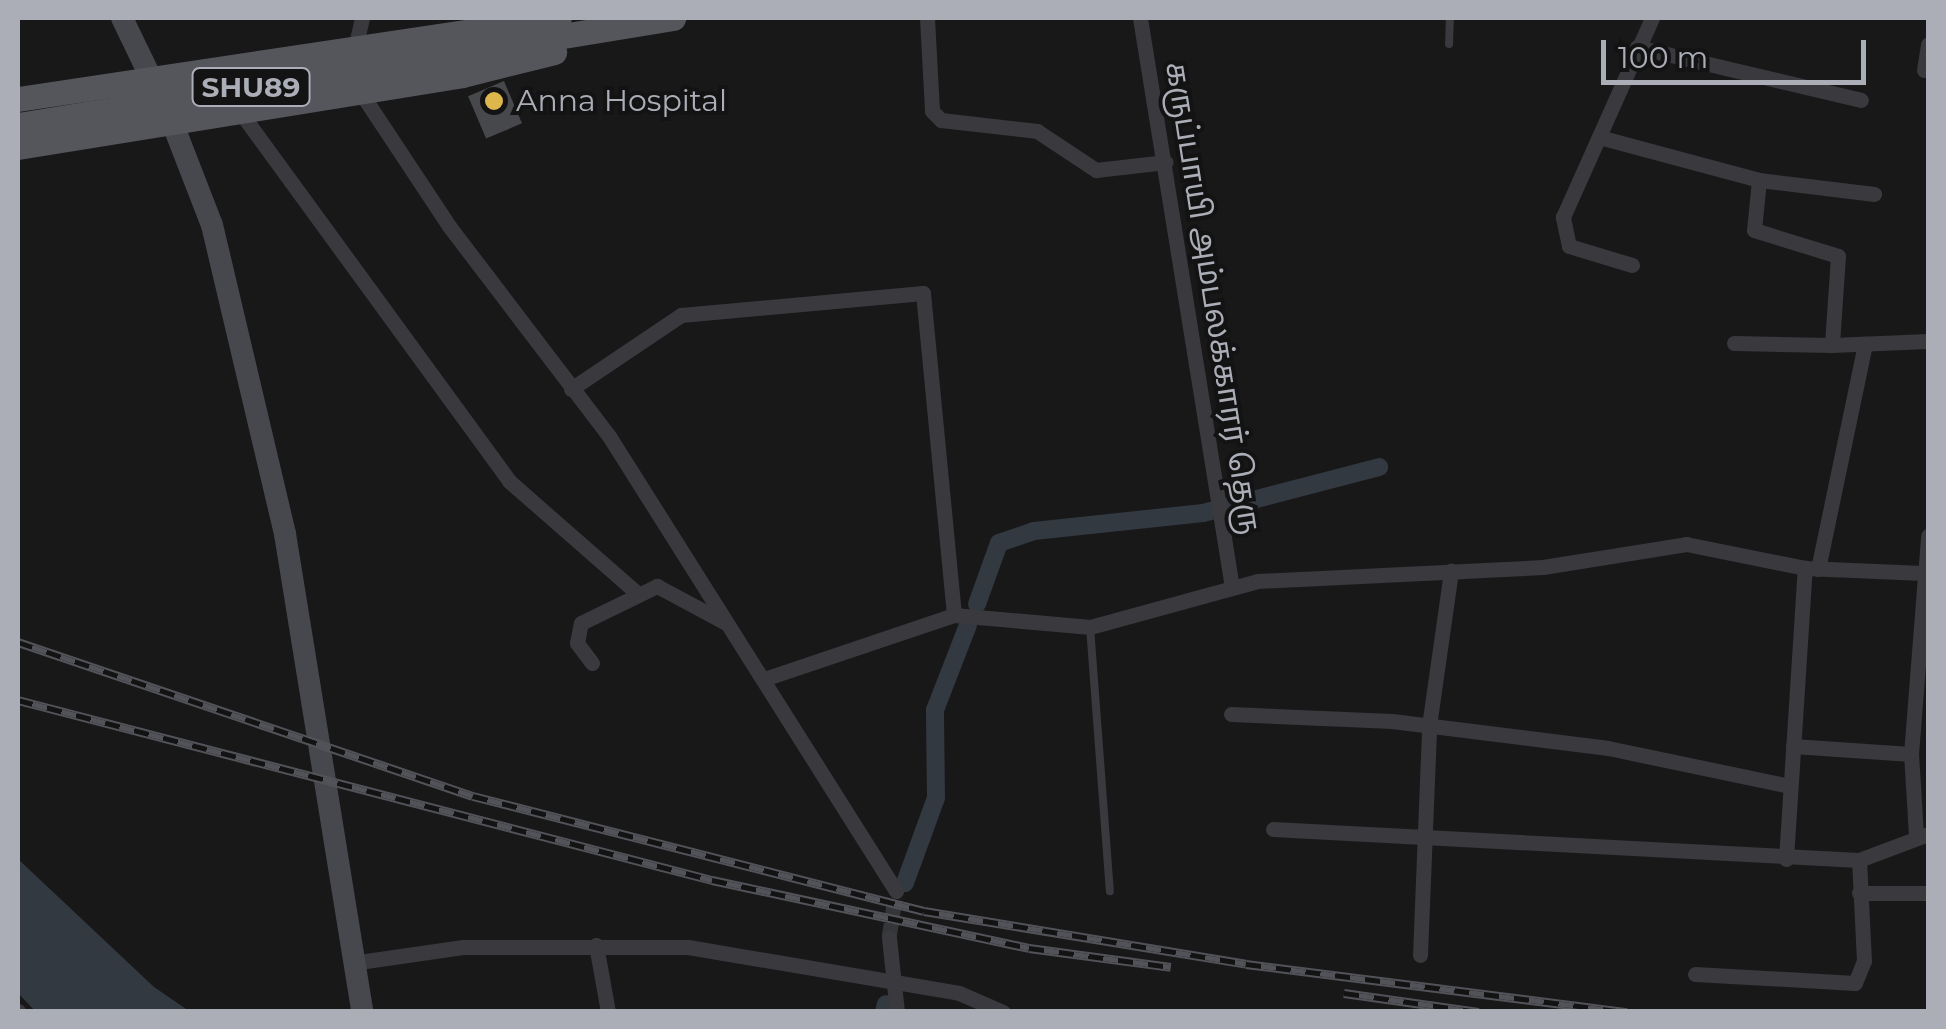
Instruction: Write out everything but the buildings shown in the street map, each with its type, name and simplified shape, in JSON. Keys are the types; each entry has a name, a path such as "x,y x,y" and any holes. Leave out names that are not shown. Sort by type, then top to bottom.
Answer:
{"main road":[{"path":"122,18 150,76"},
{"path":"18,99 356,44 559,18"},
{"path":"606,18 634,24"},
{"name":"SHU89","path":"18,125 673,18"},
{"path":"18,148 238,108 462,75 601,41 634,24"},
{"path":"172,122 212,225 281,515 362,1012"}],"street":[{"path":"356,44 362,18"},
{"path":"928,18 932,111 940,120 1037,132 1096,170 1166,162"},
{"name":"கருப்பாயி அம்பலக்காரர் தெரு","path":"1140,18 1232,587"},
{"path":"1632,265 1584,254 1564,232 1599,137 1652,18"},
{"path":"1924,70 1928,44"},
{"path":"1637,46 1861,100"},
{"path":"359,90 571,388 730,625 896,890"},
{"path":"238,108 509,481 638,594"},
{"path":"1599,137 1759,180 1874,194"},
{"path":"1759,180 1754,230 1838,256 1832,345"},
{"path":"571,388 681,314 923,293 954,615"},
{"path":"1734,343 1832,345 1928,340"},
{"path":"1786,860 1811,568 1866,344"},
{"path":"1274,829 1786,860 1859,860 1922,834 1911,754 1928,536"},
{"path":"764,679 954,615 1090,627 1232,587 1544,567 1686,544 1811,568 1924,573"},
{"path":"1420,954 1429,726 1451,571"},
{"path":"592,663 578,643 581,622 657,586 678,592 730,625"},
{"path":"1232,714 1429,726 1608,748 1790,786"},
{"path":"1793,746 1911,754"},
{"path":"1695,974 1855,983 1864,961 1859,860"},
{"path":"1859,893 1928,893"},
{"path":"889,938 889,982 897,1012"},
{"path":"596,945 608,1012"},
{"path":"352,963 463,947 688,947 960,993 1003,1012"}],"lane":[{"path":"1449,44 1450,18"},
{"path":"1090,627 1110,890"}],"shaded area":[{"path":"18,859 154,987 189,1011 35,1011 18,993"}],"waterway":[{"path":"977,604 999,543 1034,531 1203,513 1379,467"},
{"path":"905,883 936,798 935,710 968,625"},
{"path":"884,1012 886,1004"}],"tunnel":[{"path":"889,938 896,891"}],"railway":[{"path":"18,642 473,796 924,911 1246,964 1627,1012"},
{"path":"18,700 712,880 1029,948 1171,967"},
{"path":"1344,993 1479,1012"}],"place":[{"name":"Anna Hospital","path":"494,101"}]}
